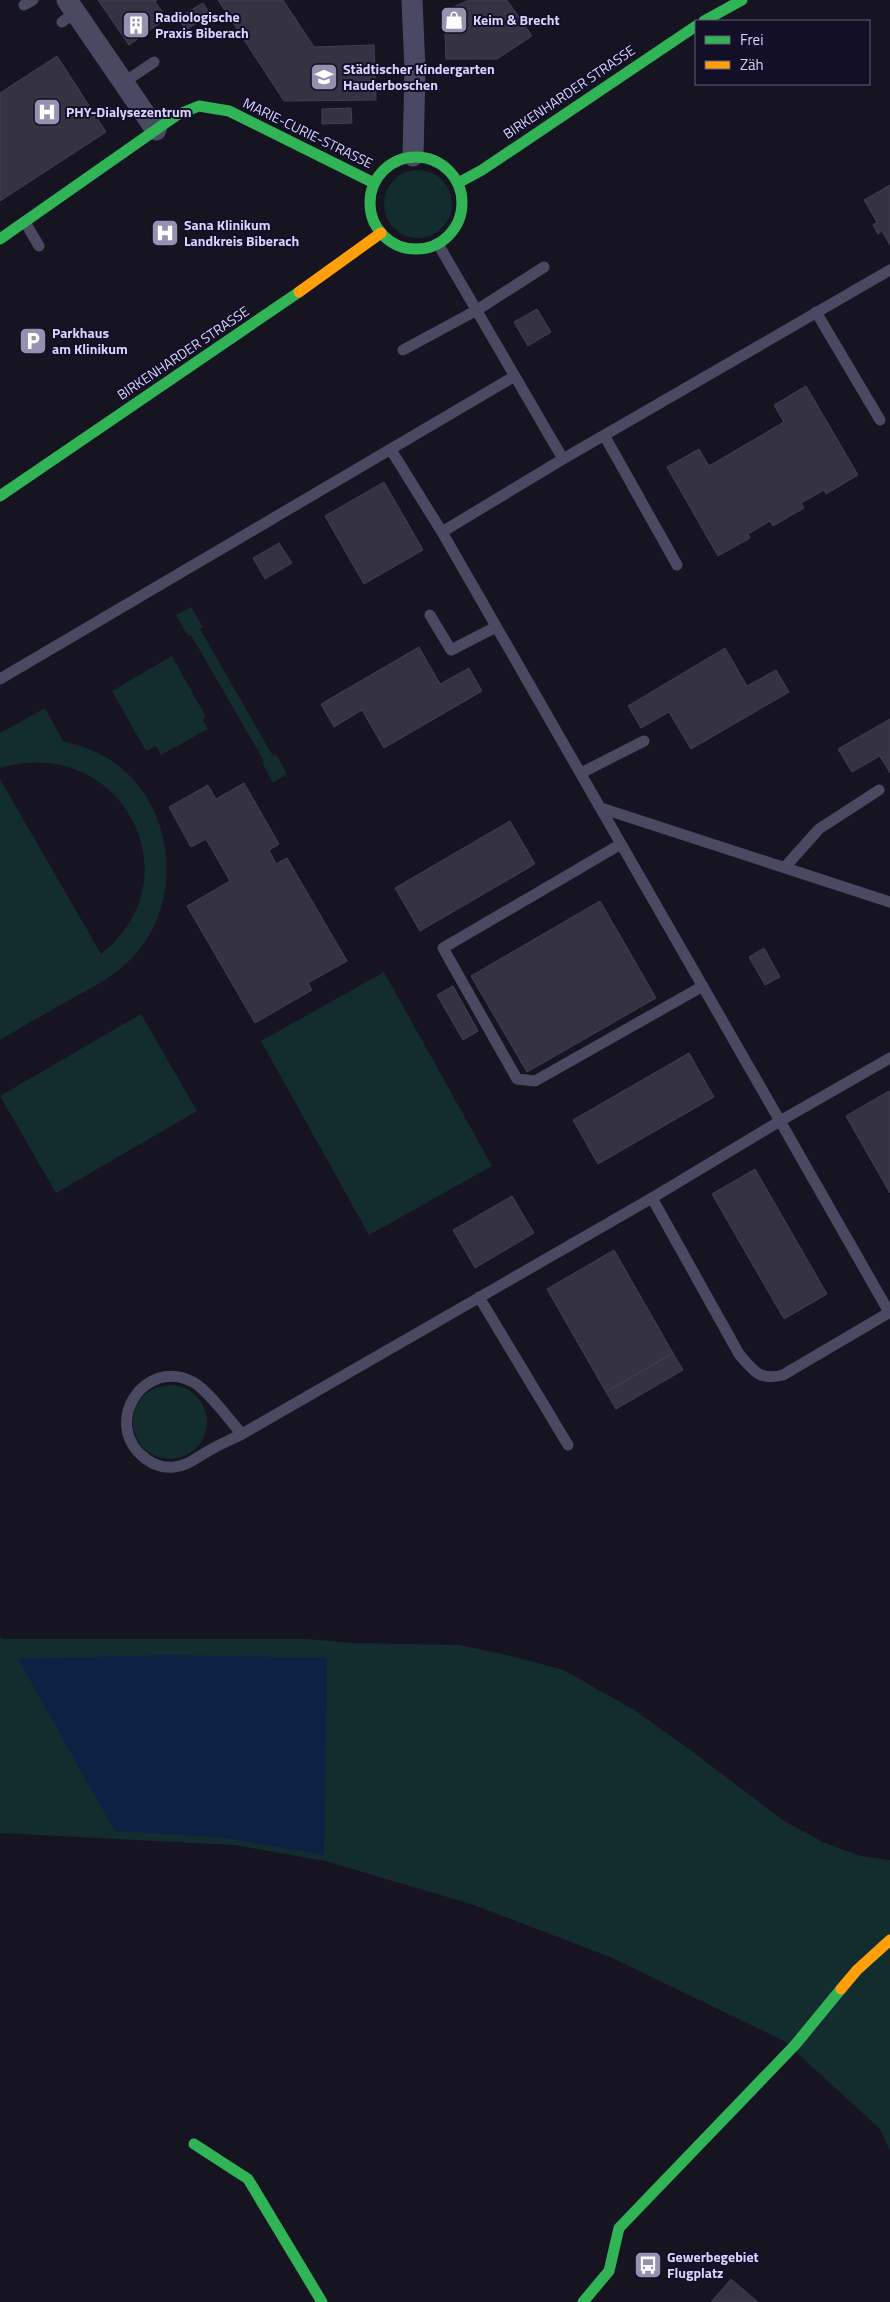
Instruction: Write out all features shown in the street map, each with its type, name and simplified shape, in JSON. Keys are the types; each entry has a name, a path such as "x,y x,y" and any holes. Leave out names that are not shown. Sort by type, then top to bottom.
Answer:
{"street":[{"path":"412,0 415,70 413,156"},
{"path":"706,20 742,0"},
{"path":"68,11 156,130"},
{"name":"BIRKENHARDER STRASSE","path":"458,183 482,170 695,27"},
{"name":"MARIE-CURIE-STRASSE","path":"0,239 177,115 199,106 229,111 374,183"},
{"path":"413,156 427,158 440,163 458,183 462,196 462,210 457,224 449,235 438,244 423,248 408,248 393,243 381,233 374,221 371,209 374,183 381,173 390,164 413,156"},
{"name":"BIRKENHARDER STRASSE","path":"0,496 265,316 381,233"},
{"path":"583,2302 609,2270 619,2228 795,2045 857,1970 890,1940"},
{"path":"194,2144 248,2179 322,2302"}],"lane":[{"path":"123,83 154,62"},
{"path":"25,222 39,246"},
{"path":"438,244 563,459"},
{"path":"403,350 477,310 544,267"},
{"path":"442,532 563,459 890,270"},
{"path":"816,312 880,420"},
{"path":"0,679 515,376"},
{"path":"604,436 677,565"},
{"path":"391,450 442,532 890,1312 783,1375 770,1378 756,1373 739,1354 652,1198"},
{"path":"430,615 450,650 496,626"},
{"path":"580,773 644,740"},
{"path":"785,867 819,829 879,790"},
{"path":"601,808 890,902"},
{"path":"622,844 443,948 517,1079 535,1081 703,986"},
{"path":"242,1434 202,1389 193,1382 182,1378 167,1377 148,1383 138,1391 127,1411 127,1429 133,1446 150,1462 161,1466 184,1465 242,1434 652,1198 890,1058"},
{"path":"479,1297 568,1445"}],"green space":[{"path":"418,170 431,173 442,180 449,191 452,204 449,217 442,228 431,235 418,238 405,235 394,228 387,217 384,204 387,191 394,180 405,173"},
{"path":"191,607 203,627 200,629 273,756 276,754 287,774 273,783 262,762 264,761 191,635 188,636 176,615"},
{"path":"172,656 206,717 203,720 208,729 161,755 156,746 146,751 112,691"},
{"path":"45,708 63,741 103,755 136,782 151,805 161,831 166,859 166,886 159,914 147,939 123,967 95,986 0,1040 0,779 101,954 129,922 143,888 143,852 132,819 110,791 80,771 43,763 0,768 0,733"},
{"path":"384,972 492,1166 369,1235 261,1041"},
{"path":"141,1014 197,1111 56,1193 0,1096"},
{"path":"170,1385 184,1388 196,1396 204,1408 207,1422 204,1436 196,1448 184,1456 170,1459 156,1456 144,1448 136,1436 133,1422 136,1408 144,1396 156,1388"},
{"path":"0,1637 2,1639 308,1639 349,1643 459,1645 564,1670 634,1710 784,1821 825,1843 861,1856 890,1860 890,2151 880,2129 784,2041 610,1957 471,1904 325,1861 234,1845 0,1833"}],"water":[{"path":"170,1655 327,1658 324,1855 218,1837 115,1831 18,1659"}],"building":[{"name":"Radiologische Praxis Biberach","path":"98,0 157,0 155,2 167,18 129,45"},
{"path":"218,0 283,0 314,47 374,45 376,100 284,101"},
{"path":"469,0 507,0 532,36 497,59 446,59 444,11"},
{"path":"203,3 210,14 186,30 178,18"},
{"name":"PHY-Dialysezentrum","path":"57,56 106,132 0,201 0,93"},
{"path":"351,108 352,123 322,124 322,109"},
{"path":"890,185 890,245 882,231 878,234 873,225 877,222 864,200"},
{"path":"537,309 551,332 528,346 514,322"},
{"path":"806,386 858,475 826,494 824,490 801,503 804,508 773,526 770,521 748,534 750,538 718,556 667,467 699,449 709,466 784,422 774,405"},
{"path":"384,482 423,550 364,584 325,516"},
{"path":"279,543 292,563 265,579 253,558"},
{"path":"419,647 440,684 469,668 482,691 384,748 362,710 334,727 321,704"},
{"path":"725,648 747,686 776,670 789,692 691,749 669,712 641,728 628,706"},
{"path":"890,719 890,773 880,756 852,772 838,749"},
{"path":"244,783 279,844 269,850 276,864 287,858 347,961 308,983 312,990 255,1023 187,906 230,881 206,839 191,847 169,807 208,785 216,799"},
{"path":"510,821 535,864 420,931 395,888"},
{"path":"600,901 656,998 527,1072 471,976"},
{"path":"764,948 780,977 765,985 749,957"},
{"path":"453,986 478,1031 463,1040 437,995"},
{"path":"689,1053 714,1097 598,1164 573,1120"},
{"path":"889,1091 890,1093 890,1193 846,1116"},
{"path":"755,1169 827,1294 784,1319 712,1194"},
{"path":"512,1196 534,1233 475,1268 453,1230"},
{"path":"614,1250 673,1353 606,1392 547,1289"},
{"path":"673,1353 683,1370 616,1409 606,1392"},
{"path":"731,2279 758,2302 711,2302"}],"traffic: fast":[{"path":"706,20 742,0"},
{"path":"458,183 482,170 695,27"},
{"path":"0,239 177,115 199,106 229,111 374,183"},
{"path":"416,157 434,161 448,171 458,185 462,203 458,221 448,235 434,245 416,249 398,245 384,235 374,221 370,203 374,185 384,171 398,161 416,157"},
{"path":"0,496 299,292"},
{"path":"583,2302 609,2271 619,2228 795,2045 841,1989"},
{"path":"194,2144 248,2179 322,2302"}],"traffic: slow":[{"path":"299,292 381,233"},
{"path":"841,1989 857,1970 890,1940"}],"place":[{"name":"Keim & Brecht","path":"454,20"},
{"name":"Radiologische Praxis Biberach","path":"136,25"},
{"name":"Städtischer Kindergarten Hauderboschen","path":"324,77"},
{"name":"PHY-Dialysezentrum","path":"47,112"},
{"name":"Sana Klinikum Landkreis Biberach","path":"165,233"},
{"name":"Parkhaus am Klinikum","path":"33,341"},
{"name":"Gewerbegebiet Flugplatz","path":"648,2265"}]}
